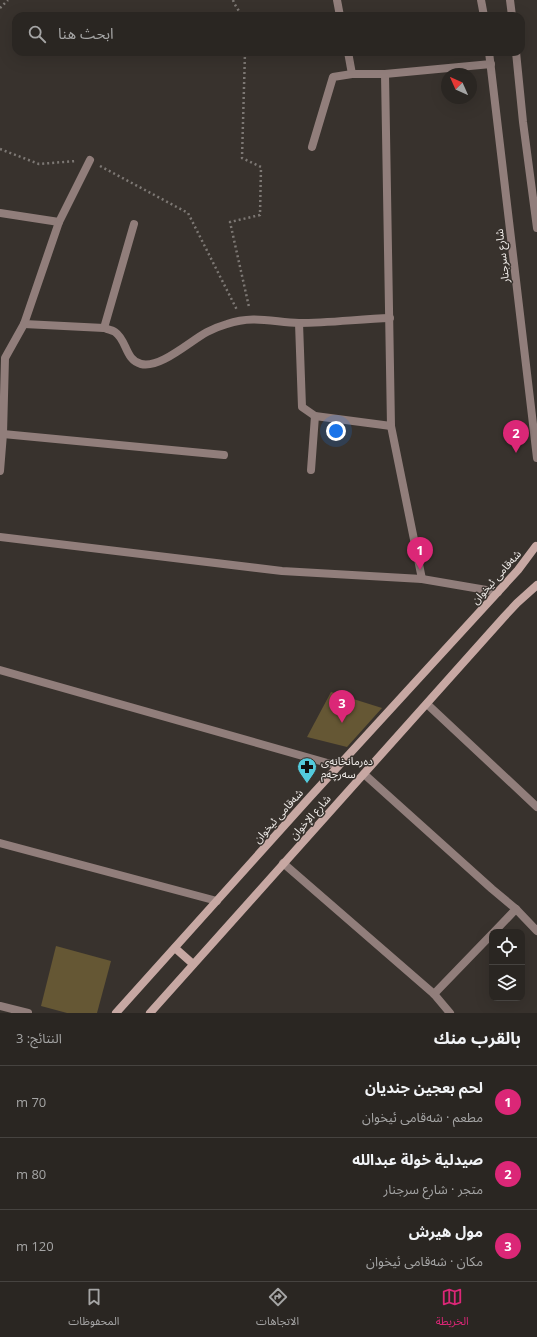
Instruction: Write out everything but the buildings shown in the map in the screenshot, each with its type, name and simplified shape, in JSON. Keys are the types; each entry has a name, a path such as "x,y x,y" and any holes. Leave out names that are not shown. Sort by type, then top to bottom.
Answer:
{"main road":[{"name":"شەقامی ئیخوان","path":"116,1013 338,766 518,570 537,544"},
{"name":"شارع الإخوان","path":"150,1013 513,607 537,585"},
{"path":"175,948 193,964"}],"street":[{"path":"337,0 339,12"},
{"path":"482,0 484,12"},
{"path":"510,0 512,12"},
{"path":"349,56 352,74"},
{"name":"شارع سرجنار","path":"490,56 537,458"},
{"path":"516,56 523,122 537,228"},
{"path":"312,147 333,77 352,74 385,74 491,64"},
{"path":"385,74 391,426 422,579"},
{"path":"0,471 3,434 3,357 24,324 59,222 90,160"},
{"path":"0,212 59,222"},
{"path":"104,328 134,224"},
{"path":"24,324 104,328 115,331 134,361 149,365 159,363 208,331 229,323 251,318 299,323 390,318"},
{"path":"299,323 302,407 314,416 391,426"},
{"path":"311,470 314,416"},
{"path":"3,434 224,455"},
{"path":"0,538 282,571 422,579 498,592"},
{"path":"0,670 338,766"},
{"path":"427,704 537,807"},
{"path":"364,774 516,909 537,931"},
{"path":"0,843 217,901"},
{"path":"283,863 434,994 450,1013"},
{"path":"497,929 516,909"},
{"path":"434,994 489,937"},
{"path":"0,1006 28,1013"}],"path":[{"path":"0,8 8,0"},
{"path":"233,0 240,12"},
{"path":"0,149 39,164 90,160 188,213 236,310 249,307 230,222 260,215 261,167 242,158 245,56"}],"place":[{"name":"صيدلية خولة عبدالله","path":"516,453"},
{"name":"لحم بعجين جنديان","path":"420,570"},
{"name":"مول هيرش","path":"342,723"},
{"name":"دەرمانخانەی سەرچەم","path":"307,784"}]}
